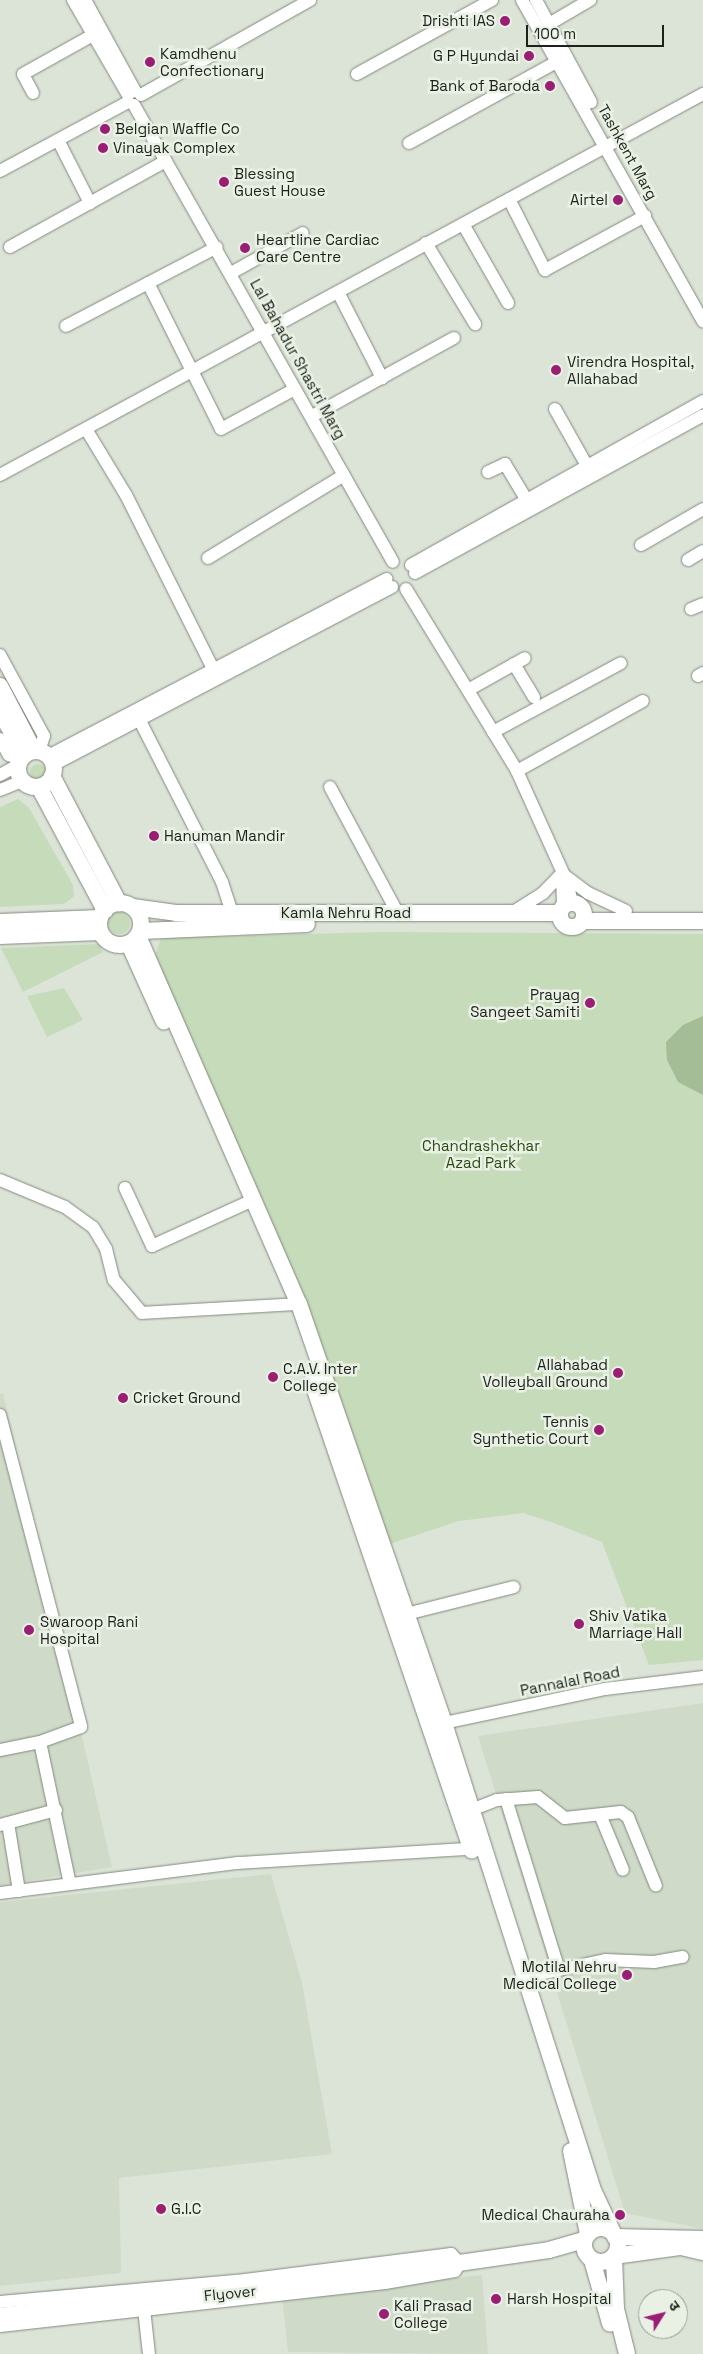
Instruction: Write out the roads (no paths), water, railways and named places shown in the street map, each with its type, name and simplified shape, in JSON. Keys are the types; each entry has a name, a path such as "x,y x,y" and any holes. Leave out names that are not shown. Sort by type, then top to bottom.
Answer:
{"main road":[{"path":"0,686 111,914"},
{"path":"0,711 36,760 39,787 111,914"},
{"path":"36,760 22,781 39,787"},
{"name":"Kamla Nehru Road","path":"111,914 115,945 136,937 570,913 626,911 703,912"},
{"name":"Kamla Nehru Road","path":"0,922 111,914 513,912 570,913 703,921"},
{"path":"111,914 141,919 136,937 293,1304 406,1614 444,1723 471,1810 477,1849 526,1977 594,2192 614,2235 616,2309 627,2354"},
{"name":"Kamla Nehru Road","path":"0,936 111,914"},
{"path":"293,1304 477,1849 562,2120 588,2246 617,2354"},
{"path":"588,2246 600,2228 614,2235 703,2239"},
{"path":"588,2246 602,2262 614,2256 681,2247 703,2252"},
{"name":"Flyover","path":"0,2316 455,2264 588,2246"}],"street":[{"path":"73,0 93,35 134,98"},
{"path":"85,0 134,98"},
{"path":"0,171 310,0"},
{"path":"357,74 492,0"},
{"name":"Tashkent Marg","path":"522,0 703,305"},
{"name":"Tashkent Marg","path":"536,0 645,216 703,321"},
{"path":"549,24 590,0"},
{"path":"33,93 23,74 93,35"},
{"path":"409,143 558,61"},
{"path":"0,475 703,94"},
{"name":"Lal Bahadur Shastri Marg","path":"134,98 166,161 266,332 295,389 393,562"},
{"path":"58,140 90,202"},
{"path":"10,246 166,161"},
{"path":"509,199 545,270 645,216"},
{"path":"463,224 508,303"},
{"path":"232,273 303,233"},
{"path":"426,243 475,324"},
{"path":"66,326 217,247"},
{"path":"148,283 221,429 295,389"},
{"path":"338,292 382,378"},
{"path":"312,416 454,338"},
{"path":"406,588 413,569 525,497 703,401"},
{"path":"555,409 586,464"},
{"path":"389,583 393,562 413,569 703,415"},
{"path":"86,429 126,495 212,667"},
{"path":"488,472 505,464 525,497"},
{"path":"208,558 344,475"},
{"path":"641,545 703,509"},
{"path":"688,560 703,551"},
{"path":"0,775 138,719 389,583"},
{"path":"0,739 9,755 36,760 212,667 389,583 406,588 517,771 562,873 570,913"},
{"path":"691,609 703,604"},
{"path":"0,655 44,736 36,760"},
{"path":"468,690 519,661 534,697"},
{"path":"493,732 621,663"},
{"path":"517,771 643,701"},
{"path":"138,719 190,816 232,913"},
{"path":"0,790 22,781"},
{"path":"330,787 398,914"},
{"path":"562,873 588,893 626,911"},
{"path":"513,912 543,893 562,873"},
{"path":"0,1180 65,1207 93,1227 106,1249 114,1280 142,1313 293,1304"},
{"path":"125,1188 152,1246 249,1202"},
{"path":"0,1415 80,1727 40,1742 0,1750"},
{"path":"406,1614 514,1587"},
{"name":"Pannalal Road","path":"444,1723 605,1690 703,1677"},
{"path":"40,1742 56,1810 70,1884"},
{"path":"471,1810 506,1799 538,1797 566,1818 602,1817 615,1811 628,1817 656,1886"},
{"path":"506,1799 559,1970"},
{"path":"19,1891 4,1824 56,1810"},
{"path":"602,1817 623,1870"},
{"path":"0,1893 238,1863 477,1849"},
{"path":"526,1977 605,1960 654,1962 683,1957"},
{"path":"0,2302 237,2281 451,2254 455,2264 455,2271 385,2283 0,2326"},
{"path":"144,2309 149,2354"}],"place":[{"name":"Drishti IAS","path":"505,21"},
{"name":"G P Hyundai","path":"529,56"},
{"name":"Kamdhenu Confectionary","path":"150,62"},
{"name":"Bank of Baroda","path":"550,86"},
{"name":"Belgian Waffle Co","path":"105,129"},
{"name":"Vinayak Complex","path":"103,148"},
{"name":"Blessing Guest House","path":"224,182"},
{"name":"Airtel","path":"618,200"},
{"name":"Heartline Cardiac Care Centre","path":"245,248"},
{"name":"Virendra Hospital, Allahabad","path":"556,370"},
{"name":"Hanuman Mandir","path":"154,836"},
{"name":"Prayag Sangeet Samiti","path":"590,1003"},
{"name":"Allahabad Volleyball Ground","path":"618,1373"},
{"name":"C.A.V. Inter College","path":"273,1377"},
{"name":"Cricket Ground","path":"123,1398"},
{"name":"Tennis Synthetic Court","path":"599,1430"},
{"name":"Shiv Vatika Marriage Hall","path":"579,1624"},
{"name":"Swaroop Rani Hospital","path":"29,1630"},
{"name":"Motilal Nehru Medical College","path":"627,1975"},
{"name":"G.I.C","path":"161,2209"},
{"name":"Medical Chauraha","path":"620,2215"},
{"name":"Harsh Hospital","path":"496,2299"},
{"name":"Kali Prasad College","path":"384,2314"}],"park label":[{"name":"Chandrashekhar Azad Park","path":"481,1154"}]}
